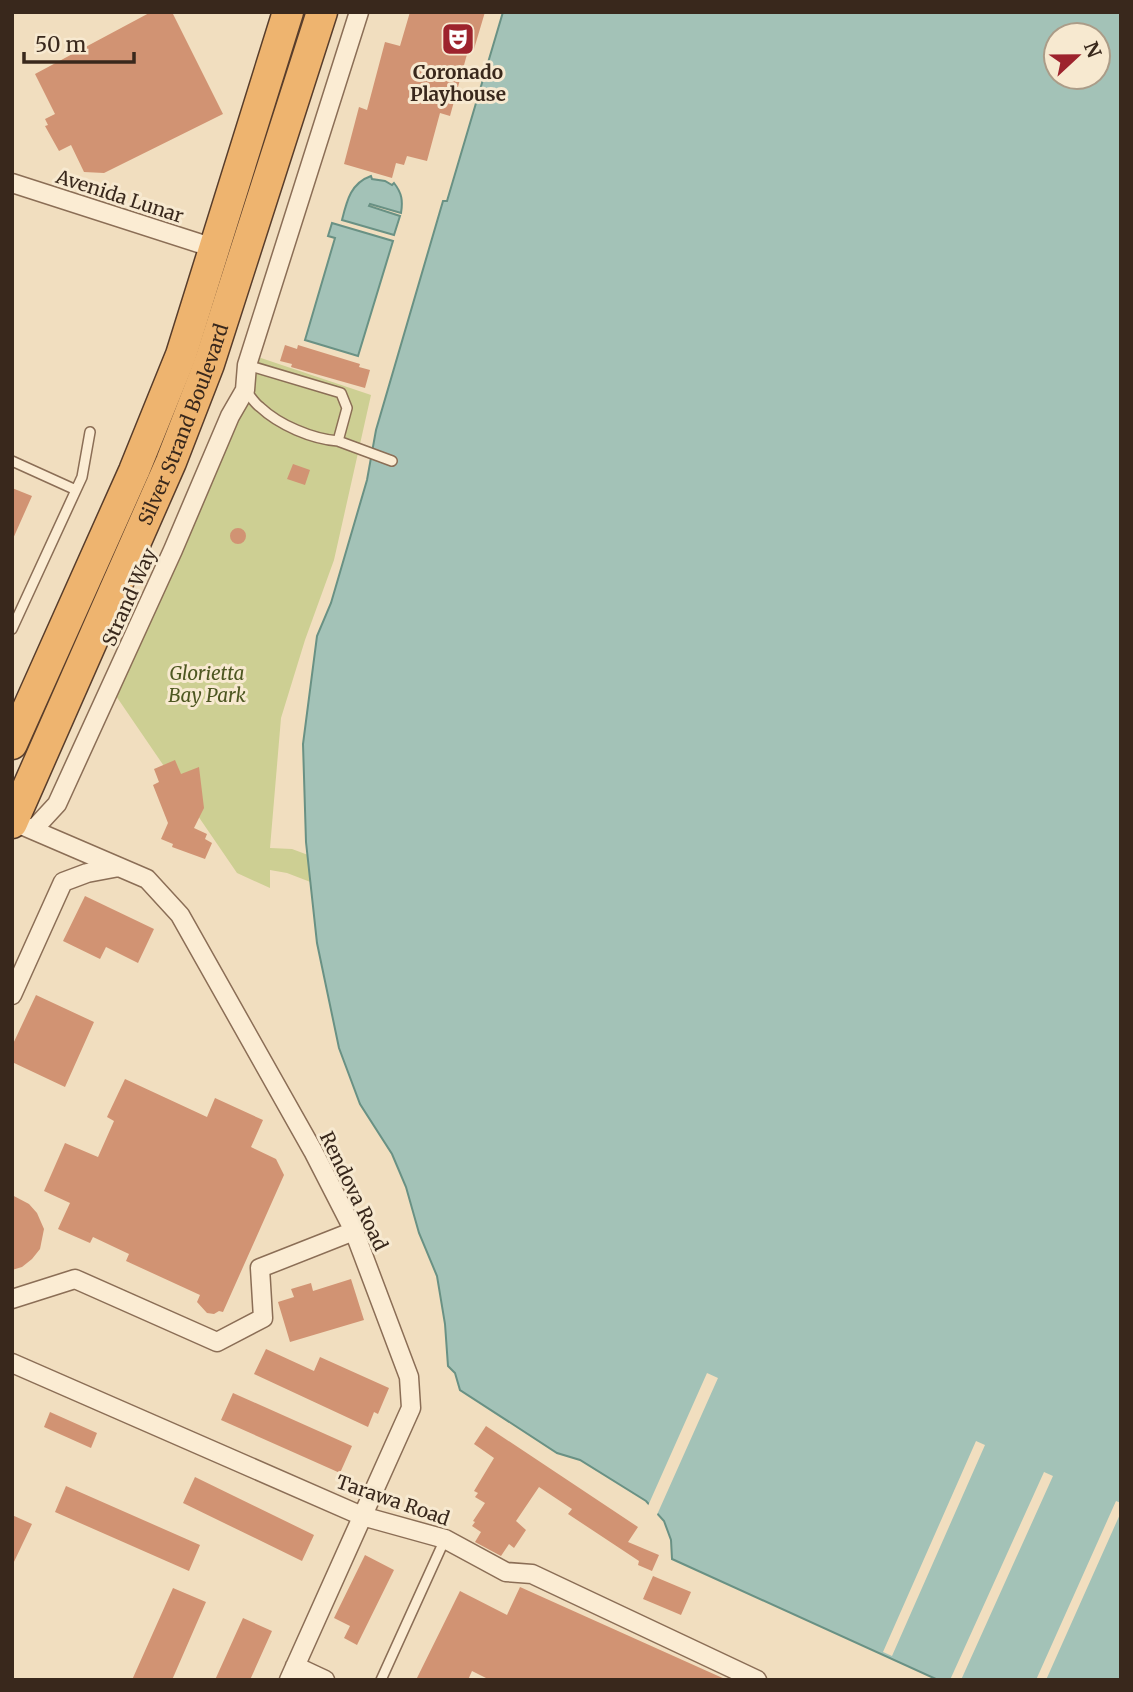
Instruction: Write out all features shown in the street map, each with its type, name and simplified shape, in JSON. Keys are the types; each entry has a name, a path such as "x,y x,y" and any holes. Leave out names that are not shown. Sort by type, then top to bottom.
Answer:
{"highway":[{"name":"Silver Strand Boulevard","path":"12,744 134,471 181,355 288,12"},
{"name":"Silver Strand Boulevard","path":"18,824 171,462 209,364 322,12"}],"street":[{"name":"Strand Way","path":"18,824 57,804 173,550 230,416 245,390 247,365 359,12"},
{"name":"Avenida Lunar","path":"12,183 214,248"},
{"name":"Rendova Road","path":"18,824 147,879 180,915 313,1151 354,1231 409,1377 411,1408 292,1673"},
{"path":"12,995 63,882 87,873 120,867"},
{"path":"12,1299 75,1279 218,1342 263,1318 260,1268 354,1231"},
{"name":"Tarawa Road","path":"12,1363 362,1516 445,1539 506,1572 532,1574 757,1680"},
{"path":"292,1673 325,1680"}],"lane":[{"path":"247,365 341,393 346,408 338,441"},
{"path":"245,390 259,407 282,422 393,461"},
{"path":"12,629 82,477 90,432"},
{"path":"12,461 76,490"},
{"path":"381,1680 445,1539"}],"green space":[{"name":"Glorietta Bay Park","path":"258,357 371,395 334,560 281,718 270,848 292,849 383,883 373,906 287,873 270,870 270,888 237,873 114,693"}],"water":[{"path":"503,12 1121,12 1121,1680 938,1680 672,1559 671,1540 664,1521 646,1501 580,1460 557,1453 460,1390 455,1373 448,1366 445,1324 437,1276 392,1154 360,1104 339,1048 317,943 306,842 303,744 317,636 331,603 367,480 376,430 443,201 447,201"},
{"path":"371,176 372,179 392,185 394,183 400,194 401,213 370,204 369,206 400,216 394,235 342,220 354,188"},
{"path":"332,223 393,241 358,356 305,340 335,238 328,236"}],"pier":[{"path":"707,1373 718,1378 656,1517 647,1508"},
{"path":"976,1441 985,1445 892,1656 883,1652"},
{"path":"1044,1472 1053,1476 961,1680 950,1680"},
{"path":"1116,1501 1121,1503 1121,1512 1046,1680 1036,1680"}],"building":[{"path":"151,12 172,12 223,114 104,173 84,172 71,145 59,151 45,126 48,125 45,119 55,114 35,74"},
{"path":"410,12 485,12 474,49 469,47 450,116 440,113 427,161 407,156 404,165 396,163 392,178 344,164 359,107 367,110 385,42 400,46"},
{"path":"285,345 297,349 298,345 360,364 359,367 370,370 365,388 291,367 292,364 280,361"},
{"path":"293,464 310,470 305,485 287,479"},
{"path":"12,488 32,496 12,541"},
{"path":"235,528 241,528 246,536 244,542 235,544 230,539 230,533"},
{"path":"175,760 181,774 199,767 204,808 194,828 207,834 205,839 212,843 205,859 172,847 173,844 161,839 168,823 153,785 159,782 154,769"},
{"path":"85,896 154,929 138,963 106,947 100,959 63,941"},
{"path":"36,995 94,1022 65,1087 12,1062 12,1046"},
{"path":"125,1079 207,1117 215,1098 263,1120 251,1147 276,1159 284,1175 223,1312 207,1313 197,1302 200,1295 126,1261 129,1254 93,1237 90,1243 58,1229 70,1203 44,1191 65,1143 98,1157 114,1121 107,1117"},
{"path":"12,1195 29,1204 37,1213 44,1229 40,1249 22,1267 12,1270"},
{"path":"351,1279 364,1320 290,1342 278,1302 294,1297 291,1289 311,1283 313,1291"},
{"path":"266,1349 314,1371 320,1357 389,1388 378,1414 374,1412 368,1427 254,1374"},
{"path":"233,1393 352,1446 340,1473 221,1420"},
{"path":"50,1412 97,1433 91,1448 44,1427"},
{"path":"486,1426 638,1527 628,1542 659,1555 652,1571 638,1565 639,1561 568,1514 572,1509 539,1487 516,1521 526,1530 514,1548 509,1544 501,1556 475,1542 481,1532 472,1526 475,1522 473,1521 485,1503 475,1497 478,1493 474,1491 494,1458 474,1444"},
{"path":"195,1477 314,1535 302,1561 183,1503"},
{"path":"66,1486 200,1545 189,1571 55,1512"},
{"path":"12,1515 32,1524 12,1566"},
{"path":"365,1555 394,1570 357,1645 344,1638 350,1626 334,1618"},
{"path":"653,1576 691,1592 681,1615 643,1599"},
{"path":"520,1587 727,1680 490,1680 472,1671 468,1680 416,1680 460,1591 507,1615"},
{"path":"173,1588 206,1602 172,1680 132,1680"},
{"path":"243,1618 272,1631 250,1680 215,1680"}],"place":[{"name":"Coronado Playhouse","path":"458,39"}]}
